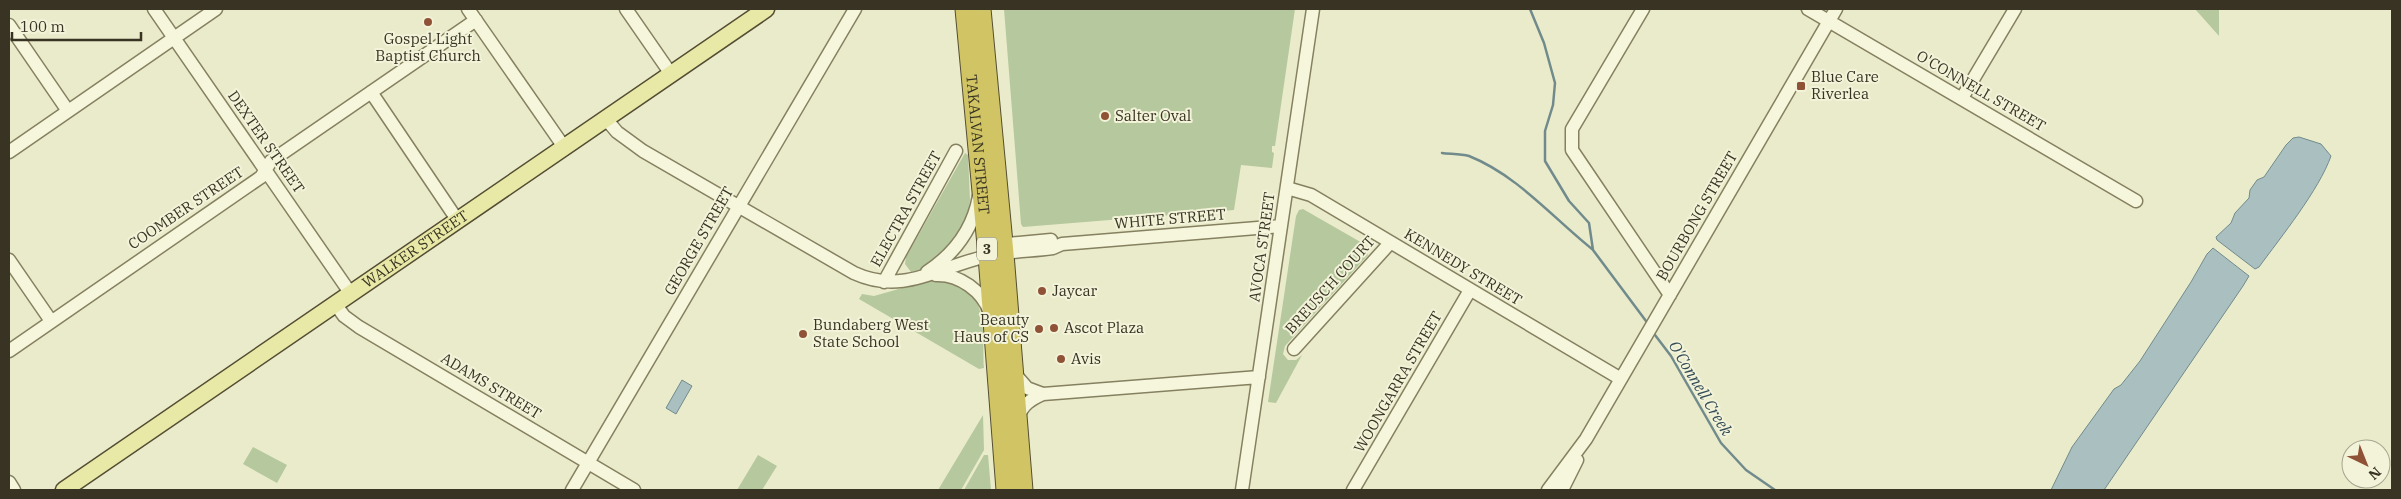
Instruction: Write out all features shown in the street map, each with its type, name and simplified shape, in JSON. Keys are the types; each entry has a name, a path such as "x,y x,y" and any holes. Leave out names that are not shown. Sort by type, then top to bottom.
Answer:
{"highway":[{"name":"TAKALVAN STREET","path":"964,9 981,184 996,250 1014,372 1023,490"},
{"name":"TAKALVAN STREET","path":"981,9 996,250 993,325 1006,490"}],"main road":[{"name":"WALKER STREET","path":"65,490 766,9"}],"street":[{"name":"DEXTER STREET","path":"154,9 351,294"},
{"path":"9,152 216,9"},
{"path":"468,9 564,147"},
{"path":"626,9 671,74"},
{"name":"GEORGE STREET","path":"572,490 854,9"},
{"name":"AVOCA STREET","path":"1242,490 1313,9"},
{"path":"1642,9 1572,129 1572,150 1578,162 1670,295"},
{"name":"O'CONNELL STREET","path":"1808,9 2136,202"},
{"name":"BOURBONG STREET","path":"1562,490 1586,440 1836,9"},
{"path":"1962,98 2015,9"},
{"name":"COOMBER STREET","path":"9,350 261,177 271,161 476,20"},
{"path":"9,25 68,111"},
{"path":"371,92 458,221"},
{"path":"606,119 617,132 632,144 854,273 873,281 884,282 913,279 927,274 949,256 966,232 976,209 981,184"},
{"name":"ELECTRA STREET","path":"884,282 956,151"},
{"name":"KENNEDY STREET","path":"1287,188 1311,195 1621,380"},
{"name":"WHITE STREET","path":"927,274 996,250 1052,240 1062,244 1281,226"},
{"name":"BREUSCH COURT","path":"1294,349 1390,243"},
{"path":"9,260 51,321"},
{"path":"927,274 946,276 972,287 985,303 993,325"},
{"name":"WOONGARRA STREET","path":"1353,490 1470,290"},
{"name":"ADAMS STREET","path":"336,304 344,316 354,324 634,490"},
{"path":"1014,372 1024,386 1043,394"},
{"path":"1018,423 1024,407 1033,398 1043,394 1259,377"},
{"name":"BOURBONG STREET","path":"1548,490 1586,440"},
{"path":"9,482 14,490"},
{"path":"1548,490 1554,488 1558,490"}],"green space":[{"path":"1004,9 1295,9 1275,146 1272,146 1272,152 1274,153 1272,168 1241,165 1234,210 1023,227 1021,224"},
{"path":"2195,9 2219,9 2219,36"},
{"path":"965,153 968,155 970,200 969,212 962,233 926,269 911,272 905,264 906,257"},
{"path":"1303,209 1364,244 1368,255 1285,346 1283,354 1288,360 1296,360 1302,355 1276,403 1268,402 1296,216 1299,210"},
{"path":"934,279 952,283 966,289 974,298 980,309 982,322 984,368 979,369 859,299 862,294 874,296"},
{"path":"983,415 984,450 961,490 938,490"},
{"path":"253,447 287,465 277,483 243,464"},
{"path":"758,455 777,466 762,490 737,490"},
{"path":"984,455 988,455 991,490 964,490"}],"shaded area":[{"path":"2299,137 2321,144 2331,156 2309,198 2259,267 2255,269 2217,240 2216,237 2231,223 2235,213 2249,198 2250,190 2257,180 2264,177 2286,145 2293,138"},
{"path":"2213,248 2249,276 2243,286 2104,490 2051,490 2072,447 2114,389 2121,385 2140,361 2207,254"},
{"path":"682,380 692,386 676,414 666,408"}],"waterway":[{"name":"O'Connell Creek","path":"1530,9 1544,43 1555,83 1553,105 1545,131 1545,161 1569,201 1589,223 1593,250 1646,321"},
{"path":"1442,153 1469,156 1503,174 1534,198 1592,249"},
{"name":"O'Connell Creek","path":"1655,335 1671,356 1721,443 1746,470 1775,490"}],"place":[{"name":"Gospel Light Baptist Church","path":"428,22"},
{"name":"Blue Care Riverlea","path":"1801,86"},
{"name":"Salter Oval","path":"1105,116"},
{"name":"Jaycar","path":"1042,291"},
{"name":"Ascot Plaza","path":"1054,328"},
{"name":"Beauty Haus of CS","path":"1039,329"},
{"name":"Bundaberg West State School","path":"803,334"},
{"name":"Avis","path":"1061,359"}]}
